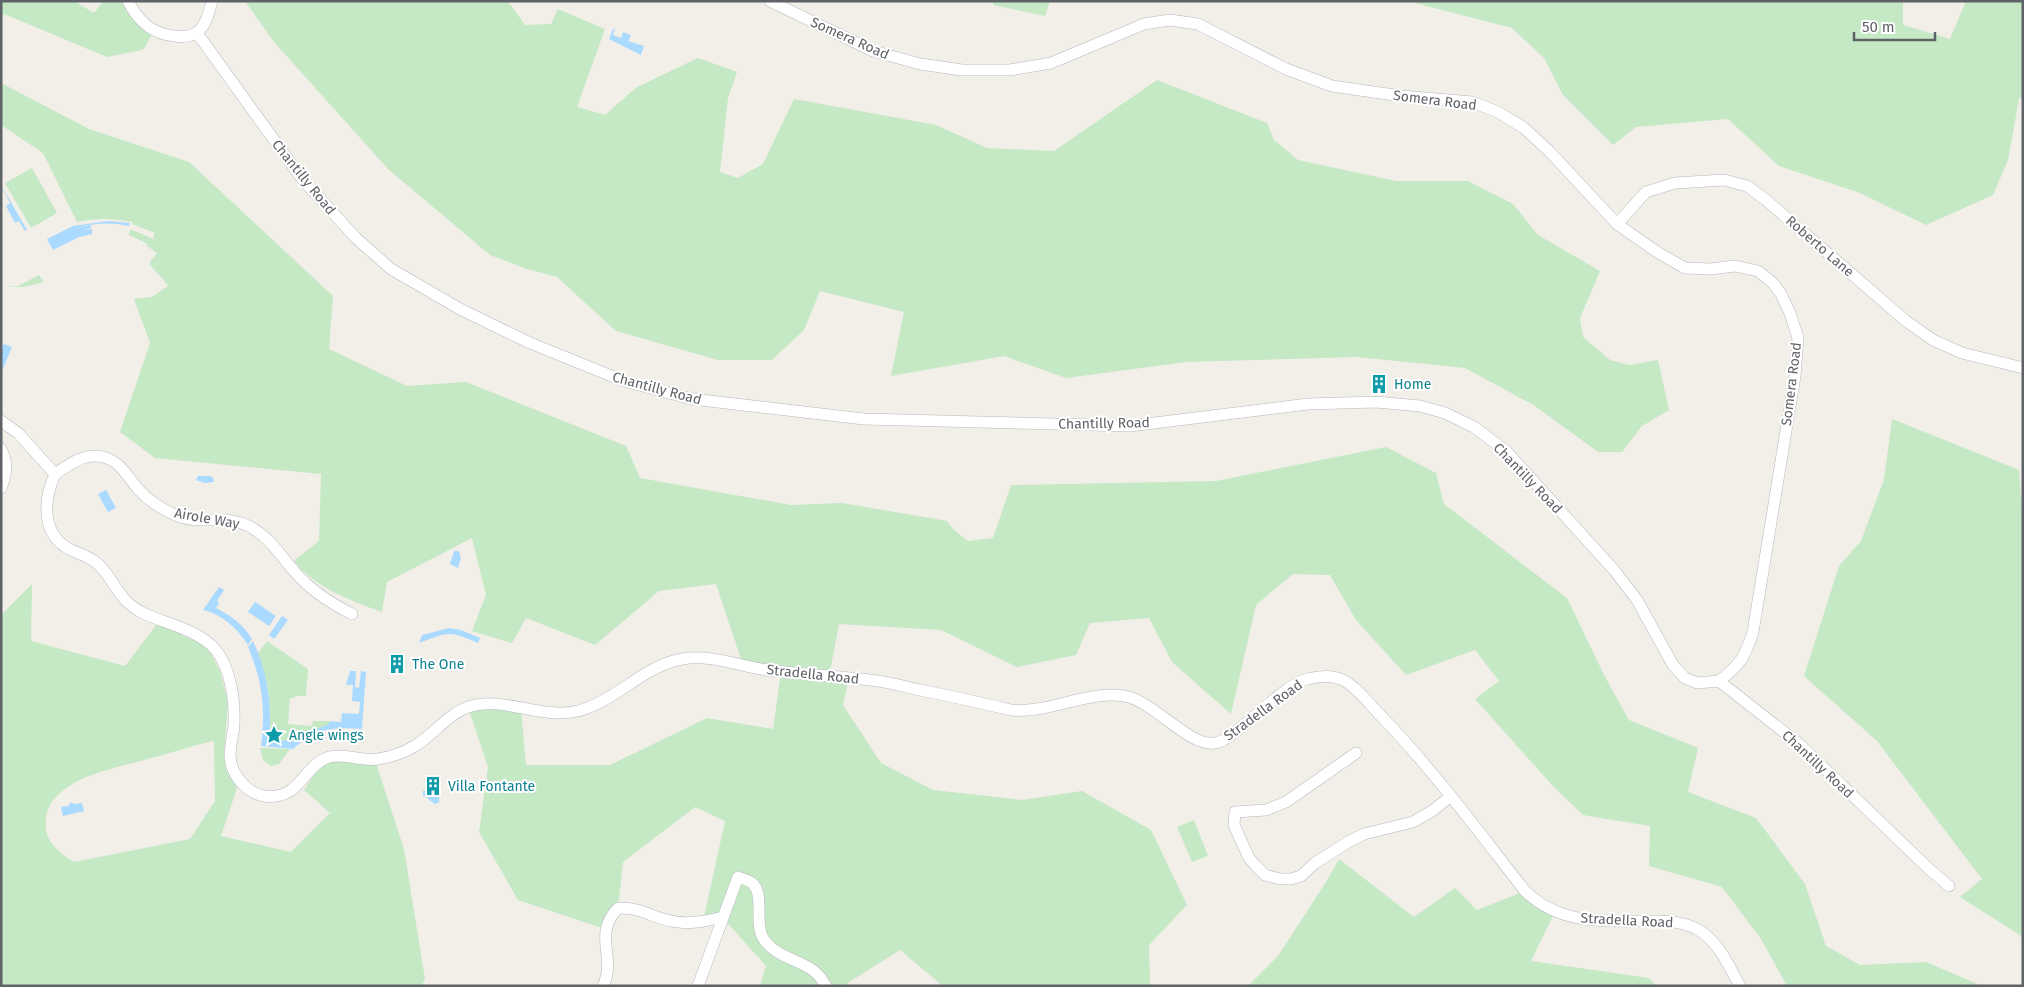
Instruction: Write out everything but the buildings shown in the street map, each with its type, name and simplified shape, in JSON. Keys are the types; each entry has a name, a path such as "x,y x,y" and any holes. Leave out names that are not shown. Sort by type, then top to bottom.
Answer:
{"street":[{"path":"128,1 137,17 153,31 180,37 197,32 205,24 212,1"},
{"name":"Somera Road","path":"770,1 872,51 914,63 962,70 1010,70 1051,63 1144,24 1170,20 1198,24 1286,68 1332,86 1400,96 1472,102 1498,112 1524,128 1549,151 1617,224 1657,252 1685,268 1711,270 1735,266 1758,270 1773,283 1781,294 1790,313 1798,338 1795,376 1752,632 1746,654 1737,668 1719,681"},
{"name":"Chantilly Road","path":"197,32 303,180 356,238 391,269 460,309 530,343 624,381 692,400 864,419 1130,426 1308,404 1376,402 1420,406 1445,413 1474,427 1507,452 1614,570 1637,600 1673,665 1685,678 1697,683 1719,681 1798,743 1949,886"},
{"name":"Roberto Lane","path":"1617,224 1646,192 1675,183 1724,180 1747,186 1766,200 1906,321 1933,340 1962,353 2023,368"},
{"path":"1,421 18,433 55,474"},
{"path":"1,449 6,457 6,476 1,488"},
{"name":"Airole Way","path":"55,474 87,456 102,456 117,462 139,490 156,505 177,516 204,520 233,520 252,527 266,537 295,573 315,592 352,614"},
{"name":"Stradella Road","path":"55,474 48,490 46,512 49,528 59,541 68,548 97,563 120,596 131,606 145,614 192,633 215,649 229,680 233,703 234,722 230,756 233,769 239,781 250,790 262,796 276,795 292,789 298,785 311,768 325,758 338,756 357,760 375,760 414,747 452,716 468,708 485,704 503,705 538,712 577,711 596,704 664,664 695,657 765,670 880,681 1027,712 1115,695 1131,698 1147,705 1192,737 1214,744 1239,730 1304,679 1331,676 1344,681 1354,688 1405,741 1451,796 1525,891 1537,903 1572,918 1672,921 1688,925 1701,932 1720,951 1740,986"},
{"path":"1356,753 1286,802 1266,810 1235,812 1234,825 1249,858 1265,875 1280,879 1291,879 1301,876 1315,863 1348,842 1364,834 1414,822 1451,796"},
{"path":"698,986 738,877 751,882 757,890 759,927 764,941 777,952 816,972 826,986"},
{"path":"603,986 607,977 605,929 610,917 618,908 629,907 644,910 672,921 703,922 722,918"}],"green space":[{"path":"1,1 74,1 94,13 103,1 128,1 153,31 142,50 107,57 4,14 1,22"},
{"path":"245,1 508,1 525,25 551,24 558,9 605,29 577,107 605,115 637,87 698,58 737,72 728,98 720,172 738,178 763,164 794,99 936,125 987,148 1054,151 1157,80 1267,123 1274,140 1298,160 1396,181 1468,181 1513,204 1538,235 1600,271 1580,318 1583,337 1610,360 1629,365 1658,360 1669,410 1642,426 1622,452 1598,452 1535,406 1465,368 1357,357 1186,362 1066,378 1004,356 891,376 904,312 820,291 804,330 772,360 718,360 616,331 557,277 527,269 490,255 388,169 274,42"},
{"path":"993,1 1050,1 1045,16 993,5"},
{"path":"1903,1 1903,25 1950,39 1966,1 2023,1 2023,95 2019,99 2008,160 1993,195 1926,225 1860,193 1779,166 1728,119 1636,127 1613,145 1563,95 1544,58 1512,28 1411,2"},
{"path":"1,83 89,129 189,162 333,296 329,349 407,386 466,382 626,446 640,478 791,505 842,503 947,521 953,529 968,541 993,538 1011,485 1216,481 1386,447 1436,473 1444,504 1567,598 1605,677 1629,720 1698,748 1688,792 1756,818 1805,884 1826,946 1860,965 1926,962 1982,986 1787,986 1761,939 1722,887 1649,866 1650,826 1583,815 1552,785 1475,699 1499,681 1475,650 1406,675 1356,620 1330,575 1293,574 1256,605 1231,714 1172,662 1149,618 1090,623 1076,655 1017,667 941,630 839,624 829,677 849,678 843,705 881,763 933,790 1022,800 1082,791 1151,830 1187,905 1149,945 1150,986 943,986 900,950 843,986 760,986 766,966 723,918 703,922 725,821 695,807 623,862 618,908 605,929 518,900 479,832 488,767 468,707 521,709 526,765 610,765 707,718 773,729 781,672 743,665 716,584 659,591 595,645 526,618 512,643 472,631 486,595 472,538 387,582 382,612 345,598 312,579 294,561 319,541 321,474 155,458 120,432 150,343 134,299 152,297 168,286 150,265 150,262 157,253 147,246 148,244 129,235 130,229 156,240 153,237 155,233 132,224 132,222 125,221 104,219 77,222 43,153 1,125"},
{"path":"32,168 57,213 31,228 5,183"},
{"path":"39,275 44,282 23,287 7,287 18,286"},
{"path":"1892,419 2019,470 2023,525 2023,937 1960,897 1982,879 1877,741 1804,676 1839,566 1861,541 1884,480"},
{"path":"32,584 31,641 125,666 160,620 184,630 183,636 201,643 210,652 220,671 228,702 224,754 226,770 237,788 221,836 291,852 330,813 304,790 325,758 375,760 404,849 425,979 421,986 1,986 1,615","holes":["214,741 215,801 190,839 74,862 52,844 46,832 46,817 51,803 61,792 74,783 105,771"]},
{"path":"267,641 308,669 306,696 290,698 288,724 312,726 313,721 329,721 329,725 308,732 294,742 278,740 279,731 270,731 268,688 258,653"},
{"path":"260,748 290,749 279,764 271,766 263,760"},
{"path":"1194,820 1208,856 1192,862 1177,827"},
{"path":"1339,859 1414,917 1455,888 1477,910 1525,891 1555,912 1531,961 1649,978 1657,986 1248,986 1278,956"}],"water":[{"path":"613,29 615,29 613,35 621,38 623,32 631,35 628,41 644,46 641,55 609,39"},
{"path":"1,185 27,230 25,231 19,221 15,223 6,206 10,203"},
{"path":"108,221 130,223 129,226 102,224 89,225 75,228 91,225 91,228 83,230 92,229 92,234 79,237 53,250 47,239 73,226"},
{"path":"4,344 12,347 2,371 1,349"},
{"path":"198,476 210,476 214,482 205,483 196,480"},
{"path":"106,490 116,508 108,512 98,494"},
{"path":"454,551 459,551 461,558 458,568 450,564"},
{"path":"219,587 224,590 217,601 219,603 216,608 232,617 245,629 252,639 248,645 229,623 217,615 203,610"},
{"path":"255,602 276,616 269,626 248,612"},
{"path":"282,616 288,620 274,639 269,635"},
{"path":"449,628 461,630 480,638 478,643 461,636 448,634 419,643 422,635"},
{"path":"253,641 262,665 268,690 269,740 294,741 308,732 328,725 330,721 341,722 342,713 359,714 360,702 352,701 353,685 346,685 350,671 356,671 355,687 359,688 361,671 366,672 362,729 342,728 325,730 309,737 293,749 261,746 262,695 257,671 248,647"},
{"path":"429,789 437,793 439,802 435,804 423,795 423,791"},
{"path":"71,802 74,804 82,803 84,811 63,816 61,807 68,806"}],"place":[{"name":"Home","path":"1379,384"},
{"name":"The One","path":"397,664"},
{"name":"Angle wings","path":"274,735"},
{"name":"Villa Fontante","path":"433,786"}]}
